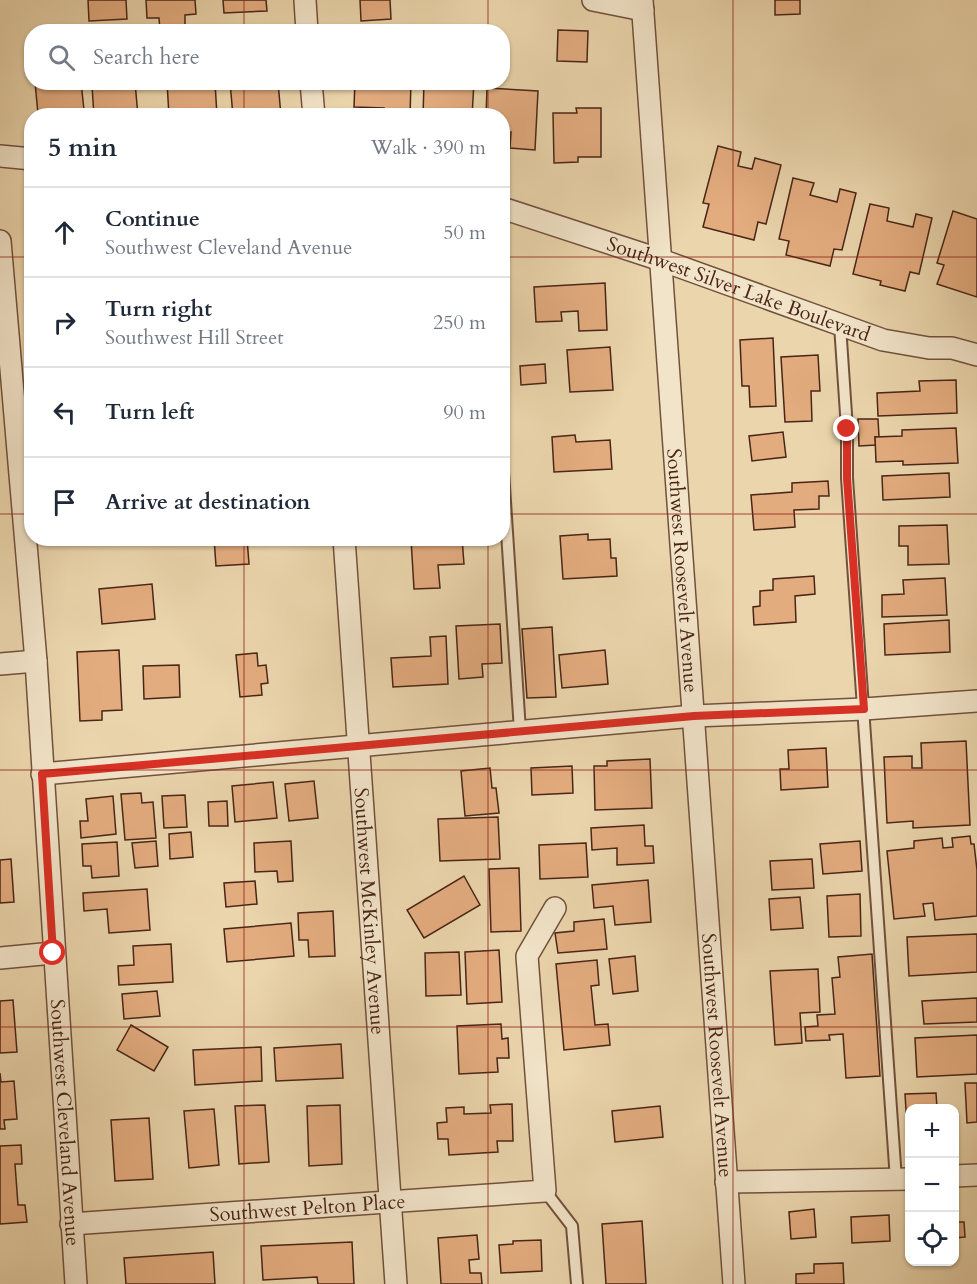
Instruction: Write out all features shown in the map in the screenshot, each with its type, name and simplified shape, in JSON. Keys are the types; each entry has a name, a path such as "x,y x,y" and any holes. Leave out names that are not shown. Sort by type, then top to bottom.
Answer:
{"street":[{"path":"305,0 306,24"},
{"path":"592,0 642,5"},
{"name":"Southwest Roosevelt Avenue","path":"642,5 734,1284"},
{"path":"312,90 313,108"},
{"path":"0,156 24,158"},
{"name":"Southwest Silver Lake Boulevard","path":"510,211 661,260 883,340 928,348 952,348 977,355"},
{"name":"Southwest Cleveland Avenue","path":"0,241 24,520"},
{"name":"Southwest Cleveland Avenue","path":"26,546 36,660 76,1284"},
{"name":"Southwest McKinley Avenue","path":"345,546 396,1284"},
{"path":"0,664 36,660"},
{"path":"42,774 694,716 864,709 977,701"},
{"path":"545,1191 526,956 555,908"},
{"path":"0,958 53,953"},
{"path":"959,1176 977,1174"},
{"path":"726,1182 903,1179"},
{"name":"Southwest Pelton Place","path":"71,1224 545,1191"}],"lane":[{"path":"840,325 847,429 847,478 864,709 903,1179"},
{"path":"508,546 520,731"},
{"path":"545,1191 572,1227 576,1284"}],"building":[{"path":"88,0 126,0 127,19 89,21"},
{"path":"146,0 195,0 196,14 185,15 185,24 160,24 159,18 147,18"},
{"path":"223,0 266,0 267,11 224,13"},
{"path":"360,0 390,0 391,19 361,21"},
{"path":"775,0 800,0 800,14 775,15"},
{"path":"558,30 588,31 587,62 557,61"},
{"path":"36,90 82,90 84,108 37,108"},
{"path":"92,90 136,90 137,108 93,108"},
{"path":"167,90 215,90 217,108 169,108"},
{"path":"231,90 279,90 280,108 232,108"},
{"path":"355,90 411,90 410,108 354,107"},
{"path":"424,90 474,90 472,108 423,108"},
{"path":"487,90 538,91 535,150 510,148 510,108 486,108"},
{"path":"576,108 601,108 601,157 578,157 578,162 554,163 553,113 577,113"},
{"path":"718,146 741,152 738,166 752,169 755,158 781,165 766,224 758,222 754,240 703,227 709,204 703,203"},
{"path":"793,178 814,183 810,195 837,202 840,189 856,193 842,250 834,249 830,266 786,255 789,241 779,239"},
{"path":"870,204 889,208 887,221 913,227 916,214 932,218 919,274 910,272 905,291 880,285 881,281 853,274"},
{"path":"953,211 977,219 977,297 937,284 944,265 937,263"},
{"path":"605,283 607,330 579,331 578,311 561,312 562,321 536,322 534,287"},
{"path":"773,338 776,406 750,407 749,386 742,386 740,340"},
{"path":"610,347 613,390 570,392 567,350"},
{"path":"818,355 820,391 811,391 812,421 785,422 781,357"},
{"path":"545,364 546,383 521,385 520,366"},
{"path":"956,380 957,413 878,416 877,393 920,391 919,381"},
{"path":"858,419 878,419 879,437 875,437 876,445 859,446"},
{"path":"956,428 958,463 903,465 903,461 876,462 875,437 902,436 902,430"},
{"path":"783,432 786,457 752,461 749,436"},
{"path":"575,435 576,442 610,440 612,469 554,472 552,437"},
{"path":"949,473 950,497 883,500 882,476"},
{"path":"828,481 829,496 819,496 819,509 794,510 795,527 754,530 751,495 792,492 792,483"},
{"path":"947,525 949,564 908,565 908,546 899,546 899,526"},
{"path":"588,534 588,540 610,539 611,558 616,558 617,576 563,579 560,536"},
{"path":"215,546 248,546 249,564 216,566"},
{"path":"411,546 463,546 464,564 438,565 440,588 414,589"},
{"path":"814,576 815,594 795,596 796,622 754,625 753,607 760,606 760,591 773,590 773,579"},
{"path":"945,578 947,615 882,617 882,595 904,594 903,580"},
{"path":"152,584 155,619 102,624 99,589"},
{"path":"949,620 950,652 885,655 884,624"},
{"path":"500,624 502,663 482,664 483,677 459,679 456,626"},
{"path":"552,627 556,697 527,698 522,629"},
{"path":"446,636 448,684 393,687 391,658 431,656 430,637"},
{"path":"119,650 122,710 102,711 102,720 80,721 77,652"},
{"path":"605,650 608,684 562,688 559,655"},
{"path":"257,653 258,666 266,665 268,683 261,684 262,695 240,697 236,655"},
{"path":"179,665 180,697 144,699 143,666"},
{"path":"966,741 970,825 913,828 913,821 887,823 884,757 912,756 912,768 922,768 921,743"},
{"path":"826,748 828,787 781,790 780,769 789,769 788,750"},
{"path":"650,759 652,808 595,810 594,766 607,766 607,761"},
{"path":"572,766 573,793 532,795 531,768"},
{"path":"490,768 492,788 496,788 499,813 465,816 461,771"},
{"path":"314,781 318,818 289,821 285,784"},
{"path":"273,782 277,818 235,822 232,786"},
{"path":"141,793 142,803 153,802 156,838 125,840 121,794"},
{"path":"185,795 187,827 164,828 162,796"},
{"path":"113,796 116,834 81,838 80,821 88,821 86,799"},
{"path":"227,801 228,826 209,826 208,802"},
{"path":"498,817 500,859 440,861 438,819"},
{"path":"644,825 645,846 653,846 654,863 617,865 617,848 592,850 591,828"},
{"path":"191,832 193,857 170,859 169,834"},
{"path":"970,836 971,844 974,844 977,870 977,916 935,920 933,903 923,904 925,916 894,919 887,851 914,848 914,841 942,838 943,848 953,847 952,838"},
{"path":"156,841 158,866 135,868 132,843"},
{"path":"291,841 293,881 278,882 277,871 255,872 254,843"},
{"path":"860,841 862,871 823,874 820,844"},
{"path":"117,842 119,876 92,878 91,866 83,866 82,844"},
{"path":"586,843 588,877 540,879 539,845"},
{"path":"11,859 14,902 0,903 0,860"},
{"path":"812,859 814,888 772,890 770,861"},
{"path":"519,868 521,931 491,932 489,869"},
{"path":"464,876 480,905 424,938 407,910"},
{"path":"648,880 651,922 615,925 613,906 594,908 592,885"},
{"path":"255,881 257,904 226,907 224,883"},
{"path":"147,889 150,930 109,933 107,909 84,911 83,893"},
{"path":"860,894 861,936 829,937 827,896"},
{"path":"800,897 803,928 771,930 769,899"},
{"path":"333,911 335,956 309,957 308,940 299,940 298,913"},
{"path":"604,919 607,949 558,953 555,933 574,931 574,922"},
{"path":"291,923 294,956 227,962 224,929"},
{"path":"977,934 977,972 909,976 907,937"},
{"path":"171,944 173,982 119,985 118,966 134,965 133,946"},
{"path":"499,950 502,1002 467,1004 465,952"},
{"path":"459,952 461,995 426,996 425,953"},
{"path":"872,954 880,1076 846,1078 843,1034 829,1035 830,1040 806,1041 805,1027 818,1026 817,1015 835,1014 832,978 840,977 838,957"},
{"path":"635,956 638,991 613,994 609,959"},
{"path":"597,960 599,985 591,986 595,1025 608,1024 610,1045 564,1050 556,964"},
{"path":"818,969 820,1012 800,1013 802,1043 775,1045 770,971"},
{"path":"157,991 160,1016 124,1019 122,994"},
{"path":"977,998 977,1022 924,1024 922,1001"},
{"path":"13,1000 17,1052 0,1053 0,1001"},
{"path":"501,1024 502,1039 508,1038 509,1058 497,1058 498,1072 459,1074 457,1026"},
{"path":"131,1025 168,1047 154,1071 117,1050"},
{"path":"977,1035 977,1074 917,1077 915,1038"},
{"path":"341,1044 343,1078 276,1081 274,1048"},
{"path":"261,1047 262,1081 195,1085 193,1050"},
{"path":"0,1073 1,1082 14,1081 17,1119 4,1120 5,1129 0,1129"},
{"path":"965,1083 977,1083 977,1122 967,1123"},
{"path":"936,1093 937,1104 906,1104 905,1094"},
{"path":"512,1104 513,1141 497,1141 498,1152 449,1155 448,1139 438,1139 437,1123 447,1122 446,1108 464,1107 464,1114 491,1113 490,1105"},
{"path":"265,1105 269,1162 239,1164 235,1106"},
{"path":"340,1105 342,1164 309,1166 307,1106"},
{"path":"660,1106 663,1137 615,1142 612,1111"},
{"path":"214,1109 219,1165 189,1168 184,1111"},
{"path":"149,1118 153,1179 115,1181 111,1120"},
{"path":"21,1145 22,1164 15,1164 18,1205 25,1205 27,1222 0,1224 0,1146"},
{"path":"814,1209 816,1237 791,1239 789,1212"},
{"path":"889,1215 890,1241 852,1243 851,1217"},
{"path":"642,1221 646,1284 606,1284 602,1224"},
{"path":"959,1222 964,1222 965,1237 959,1238"},
{"path":"477,1235 479,1259 469,1260 470,1273 481,1273 482,1284 441,1284 438,1238"},
{"path":"541,1240 542,1271 501,1273 499,1245 513,1244 513,1241"},
{"path":"352,1242 354,1284 318,1284 317,1277 263,1280 261,1246"},
{"path":"213,1252 215,1284 126,1284 124,1258"},
{"path":"843,1263 844,1284 796,1284 796,1274 814,1273 814,1264"}],"route":[{"path":"53,953 42,774 694,716 864,709 847,478 847,429"}]}
